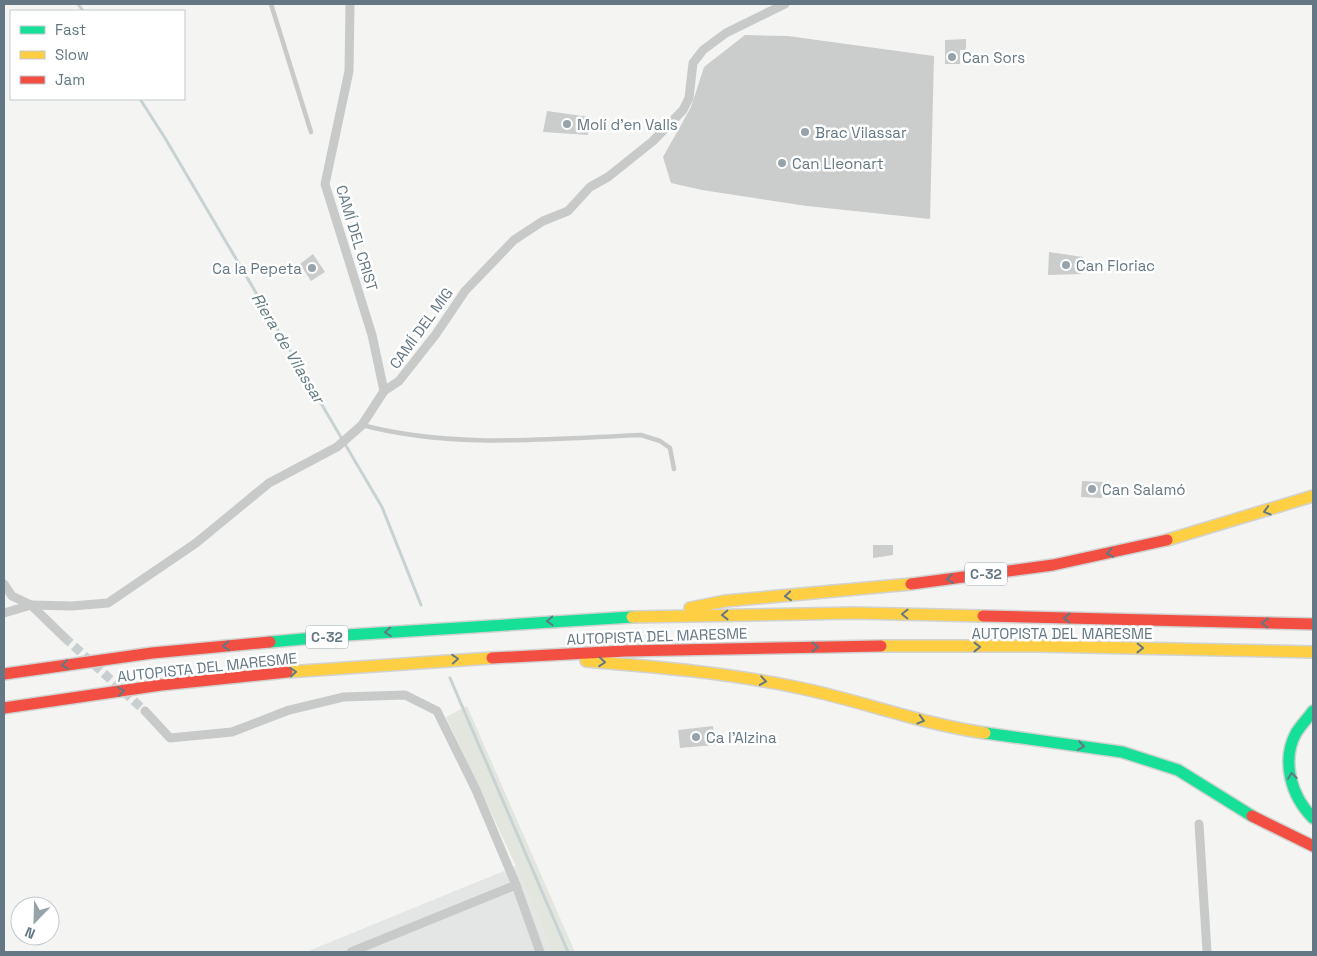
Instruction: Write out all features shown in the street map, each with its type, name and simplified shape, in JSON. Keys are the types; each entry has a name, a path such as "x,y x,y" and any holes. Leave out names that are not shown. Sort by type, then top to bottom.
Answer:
{"highway":[{"name":"C-32","path":"651,616 725,601 871,589 1053,565 1146,546 1313,496"},
{"name":"AUTOPISTA DEL MARESME","path":"4,674 152,653 357,634 651,616 855,613 1313,624"},
{"name":"AUTOPISTA DEL MARESME","path":"4,708 210,680 358,666 519,655 696,648 1057,647 1313,652"},
{"path":"519,655 686,669 801,688 951,728 1122,752 1178,770 1257,819 1313,846"},
{"path":"1313,711 1296,733 1290,753 1294,794 1306,812 1313,818"}],"street":[{"name":"CAMÍ DEL CRIST","path":"350,4 349,71 325,184 372,335 384,391"},
{"name":"CAMÍ DEL MIG","path":"4,613 31,605 72,606 108,603 196,543 269,483 337,447 362,425 384,391 399,381 436,334 465,291 514,240 543,221 568,211 590,187 608,177 652,141 684,110 689,98 693,63 703,50 726,33 784,4"},
{"path":"4,584 12,596 31,605 64,637"},
{"path":"145,711 170,738 232,732 289,710 343,697 405,695 437,711 476,790 516,885 540,952"},
{"path":"1199,824 1207,952"},
{"path":"351,952 516,885"}],"lane":[{"path":"271,4 311,132"},
{"path":"362,425 398,435 469,442 641,434 660,440 670,448 674,469"}],"shaded area":[{"path":"467,706 575,952 551,952 516,866 446,717"},
{"path":"516,866 551,952 306,952"}],"building":[{"name":"Brac Vilassar","path":"745,35 788,36 934,56 930,219 807,206 702,190 671,183 663,157 691,107 704,67"},
{"name":"Can Sors","path":"966,39 966,50 960,50 960,64 945,64 945,40"},
{"name":"Molí d'en Valls","path":"547,111 590,117 588,135 543,132"},
{"name":"Can Floriac","path":"1049,252 1083,257 1082,274 1048,275"},
{"name":"Ca la Pepeta","path":"313,254 325,272 311,281 300,264"},
{"name":"Can Salamó","path":"1082,481 1103,482 1102,498 1081,497"},
{"path":"873,545 893,545 893,555 873,558"},
{"name":"Ca l'Alzina","path":"713,726 715,745 680,748 678,730"}],"waterway":[{"name":"Riera de Vilassar","path":"78,4 82,10"},
{"name":"Riera de Vilassar","path":"141,100 165,138 382,507 421,605"},
{"path":"450,678 568,952"}],"tunnel":[{"path":"64,637 145,711"}],"traffic: fast":[{"path":"270,642 347,635 632,617"},
{"path":"1313,711 1296,733 1289,755 1289,766 1294,789 1305,809 1313,818"},
{"path":"985,733 1122,752 1178,770 1252,816"}],"traffic: slow":[{"path":"1167,540 1313,496"},
{"path":"690,608 725,601 911,584"},
{"path":"632,617 855,613 983,616"},
{"path":"881,646 1038,646 1313,652"},
{"path":"287,672 492,658"},
{"path":"586,661 747,678 823,693 938,724 985,733"}],"traffic: jam":[{"path":"911,584 1053,565 1167,540"},
{"path":"983,616 1313,624"},
{"path":"4,674 152,653 270,642"},
{"path":"492,658 625,651 881,646"},
{"path":"4,708 161,685 287,672"},
{"path":"1252,816 1313,846"}],"place":[{"name":"Can Sors","path":"952,57"},
{"name":"Molí d'en Valls","path":"567,124"},
{"name":"Brac Vilassar","path":"805,132"},
{"name":"Can Lleonart","path":"782,163"},
{"name":"Can Floriac","path":"1066,265"},
{"name":"Ca la Pepeta","path":"312,268"},
{"name":"Can Salamó","path":"1092,489"},
{"name":"Ca l'Alzina","path":"696,737"}]}
